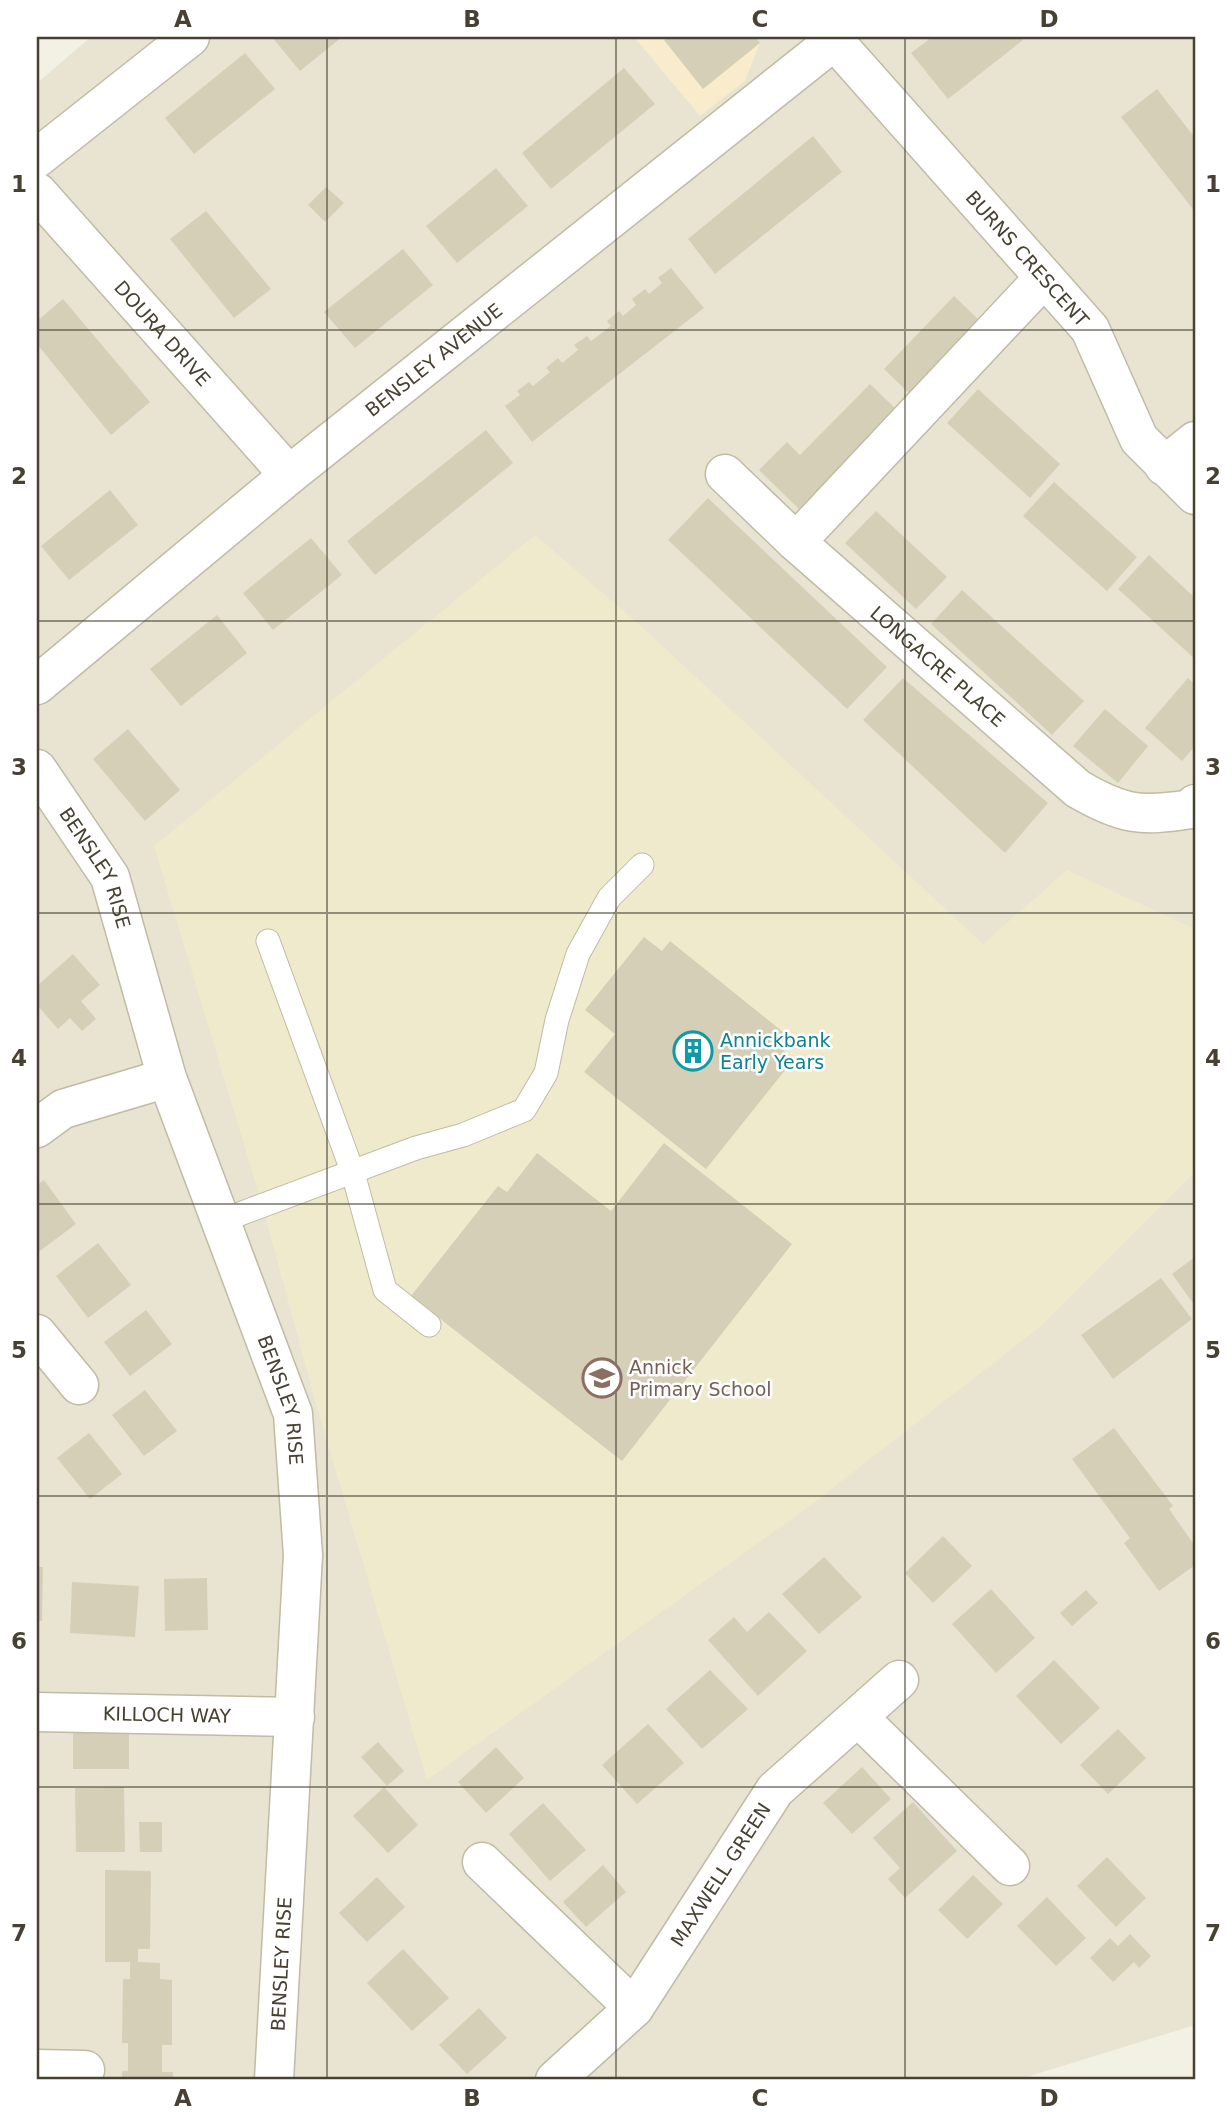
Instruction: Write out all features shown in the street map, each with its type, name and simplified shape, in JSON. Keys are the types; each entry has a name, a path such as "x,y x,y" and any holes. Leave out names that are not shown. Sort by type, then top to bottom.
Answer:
{"street":[{"path":"37,158 190,37"},
{"name":"BURNS CRESCENT","path":"835,38 1043,279 1090,329 1139,439 1195,495"},
{"name":"BENSLEY AVENUE","path":"37,685 289,475 835,38"},
{"name":"DOURA DRIVE","path":"37,192 289,475"},
{"path":"796,542 1043,279"},
{"path":"1164,466 1195,441"},
{"name":"LONGACRE PLACE","path":"725,474 796,542 1078,789 1111,808 1150,816 1191,809 1195,804"},
{"name":"BENSLEY RISE","path":"37,769 110,877 167,1078 293,1414 303,1555 274,2080"},
{"path":"37,1128 63,1109 167,1078"},
{"path":"37,1334 79,1385"},
{"name":"MAXWELL GREEN","path":"555,2080 634,2008 775,1790 899,1681"},
{"name":"KILLOCH WAY","path":"37,1712 295,1717"},
{"path":"858,1717 1010,1866"},
{"path":"482,1862 634,2008"},
{"path":"37,2069 85,2070"}],"lane":[{"path":"221,1221 416,1148 463,1135 524,1110 546,1073 557,1020 578,954 609,898 642,865"},
{"path":"268,941 353,1173 385,1290 429,1325"}],"shaded area":[{"path":"91,37 1195,37 1195,2025 1017,2080 37,2080 37,83"},
{"path":"634,37 755,37 760,43 745,81 700,116"},
{"path":"535,535 642,627 983,944 1067,870 1195,929 1195,1172 1041,1326 807,1508 427,1780 315,1400 262,1204 154,846"}],"building":[{"path":"272,37 342,37 300,71"},
{"path":"668,37 755,37 760,43 703,89 664,40"},
{"path":"932,37 1020,37 1023,40 948,99 911,53"},
{"path":"245,53 275,89 194,154 165,118"},
{"path":"624,68 655,104 551,189 522,153"},
{"path":"1157,89 1195,138 1195,212 1121,117"},
{"path":"813,136 842,172 715,274 688,239"},
{"path":"496,168 528,206 457,263 426,226"},
{"path":"326,187 344,203 325,222 308,205"},
{"path":"206,211 271,289 234,318 170,239"},
{"path":"403,249 433,285 355,348 324,312"},
{"path":"671,268 704,308 532,442 505,406 520,395 517,391 529,382 533,386 550,372 546,368 558,358 562,363 578,350 574,345 587,336 591,341 611,326 607,321 619,311 623,316 636,305 632,299 645,289 649,294 662,283 658,278"},
{"path":"954,296 981,322 911,395 884,369"},
{"path":"63,299 150,402 111,435 37,344 37,321"},
{"path":"870,384 897,410 799,509 759,470 787,442 800,455"},
{"path":"978,389 1060,464 1030,498 947,423"},
{"path":"486,430 513,463 375,575 347,541"},
{"path":"1054,482 1137,557 1107,591 1023,516"},
{"path":"110,490 138,525 69,580 41,546"},
{"path":"708,498 887,667 847,709 668,540"},
{"path":"876,511 947,577 916,609 845,543"},
{"path":"311,538 342,575 273,630 243,593"},
{"path":"1149,555 1195,598 1195,659 1118,589"},
{"path":"962,590 1084,701 1052,735 931,624"},
{"path":"217,615 247,653 181,706 150,669"},
{"path":"903,678 1048,803 1005,853 863,720"},
{"path":"1188,678 1195,685 1195,746 1182,761 1145,728"},
{"path":"1105,709 1148,746 1118,783 1073,746"},
{"path":"128,729 180,790 145,821 93,759"},
{"name":"Annickbank Early Years","path":"644,937 662,951 670,941 783,1032 774,1043 794,1059 706,1169 584,1072 615,1034 585,1010"},
{"path":"73,954 100,985 81,1001 96,1019 82,1031 70,1018 58,1029 37,1005 37,986"},
{"name":"Annick Primary School","path":"664,1143 792,1244 622,1461 411,1296 498,1186 507,1192 537,1153 611,1211"},
{"path":"44,1180 76,1224 37,1253 37,1185"},
{"path":"98,1243 131,1285 88,1318 56,1276"},
{"path":"1195,1257 1195,1306 1172,1274"},
{"path":"1161,1278 1192,1319 1113,1379 1081,1335"},
{"path":"146,1310 172,1344 130,1376 104,1342"},
{"path":"145,1390 177,1431 144,1456 112,1415"},
{"path":"1114,1428 1173,1506 1169,1509 1195,1546 1195,1565 1159,1591 1124,1543 1130,1538 1072,1459"},
{"path":"89,1433 122,1474 90,1499 57,1458"},
{"path":"943,1536 972,1566 933,1603 905,1573"},
{"path":"824,1557 862,1597 819,1634 782,1594"},
{"path":"37,1567 43,1567 42,1621 37,1621"},
{"path":"207,1578 208,1630 165,1631 164,1579"},
{"path":"72,1582 139,1586 135,1637 70,1633"},
{"path":"991,1589 1035,1638 996,1673 952,1624"},
{"path":"1086,1590 1098,1603 1072,1626 1060,1613"},
{"path":"769,1612 807,1651 758,1696 708,1640 734,1617 747,1632"},
{"path":"1054,1660 1100,1708 1061,1744 1016,1696"},
{"path":"710,1670 748,1709 702,1749 666,1709"},
{"path":"648,1724 684,1763 637,1804 602,1765"},
{"path":"73,1728 129,1728 129,1769 73,1769"},
{"path":"1118,1729 1146,1758 1108,1794 1080,1765"},
{"path":"378,1742 404,1771 387,1786 361,1757"},
{"path":"496,1747 524,1778 486,1813 458,1782"},
{"path":"862,1767 891,1799 852,1834 823,1803"},
{"path":"124,1787 125,1852 76,1852 75,1788"},
{"path":"384,1787 418,1825 388,1853 353,1816"},
{"path":"913,1802 957,1851 905,1898 888,1879 900,1868 873,1838"},
{"path":"543,1803 586,1850 550,1881 509,1834"},
{"path":"139,1822 162,1822 162,1852 140,1852"},
{"path":"1107,1857 1146,1898 1116,1927 1077,1886"},
{"path":"603,1865 626,1892 586,1927 563,1902"},
{"path":"105,1870 151,1871 150,1949 138,1949 138,1962 160,1963 160,1979 172,1980 172,2045 162,2045 162,2072 173,2072 173,2080 122,2080 122,2071 128,2071 128,2043 122,2043 123,1979 130,1979 130,1962 105,1962"},
{"path":"973,1875 1003,1904 967,1939 938,1910"},
{"path":"377,1877 405,1907 367,1942 339,1913"},
{"path":"1047,1897 1086,1938 1056,1966 1017,1926"},
{"path":"1130,1934 1151,1956 1139,1968 1134,1962 1113,1982 1090,1958 1110,1938 1118,1946"},
{"path":"403,1949 449,1998 412,2031 367,1983"},
{"path":"479,2008 507,2038 467,2074 439,2045"}],"place":[{"name":"Annickbank Early Years","path":"693,1051"},
{"name":"Annick Primary School","path":"602,1378"}]}
